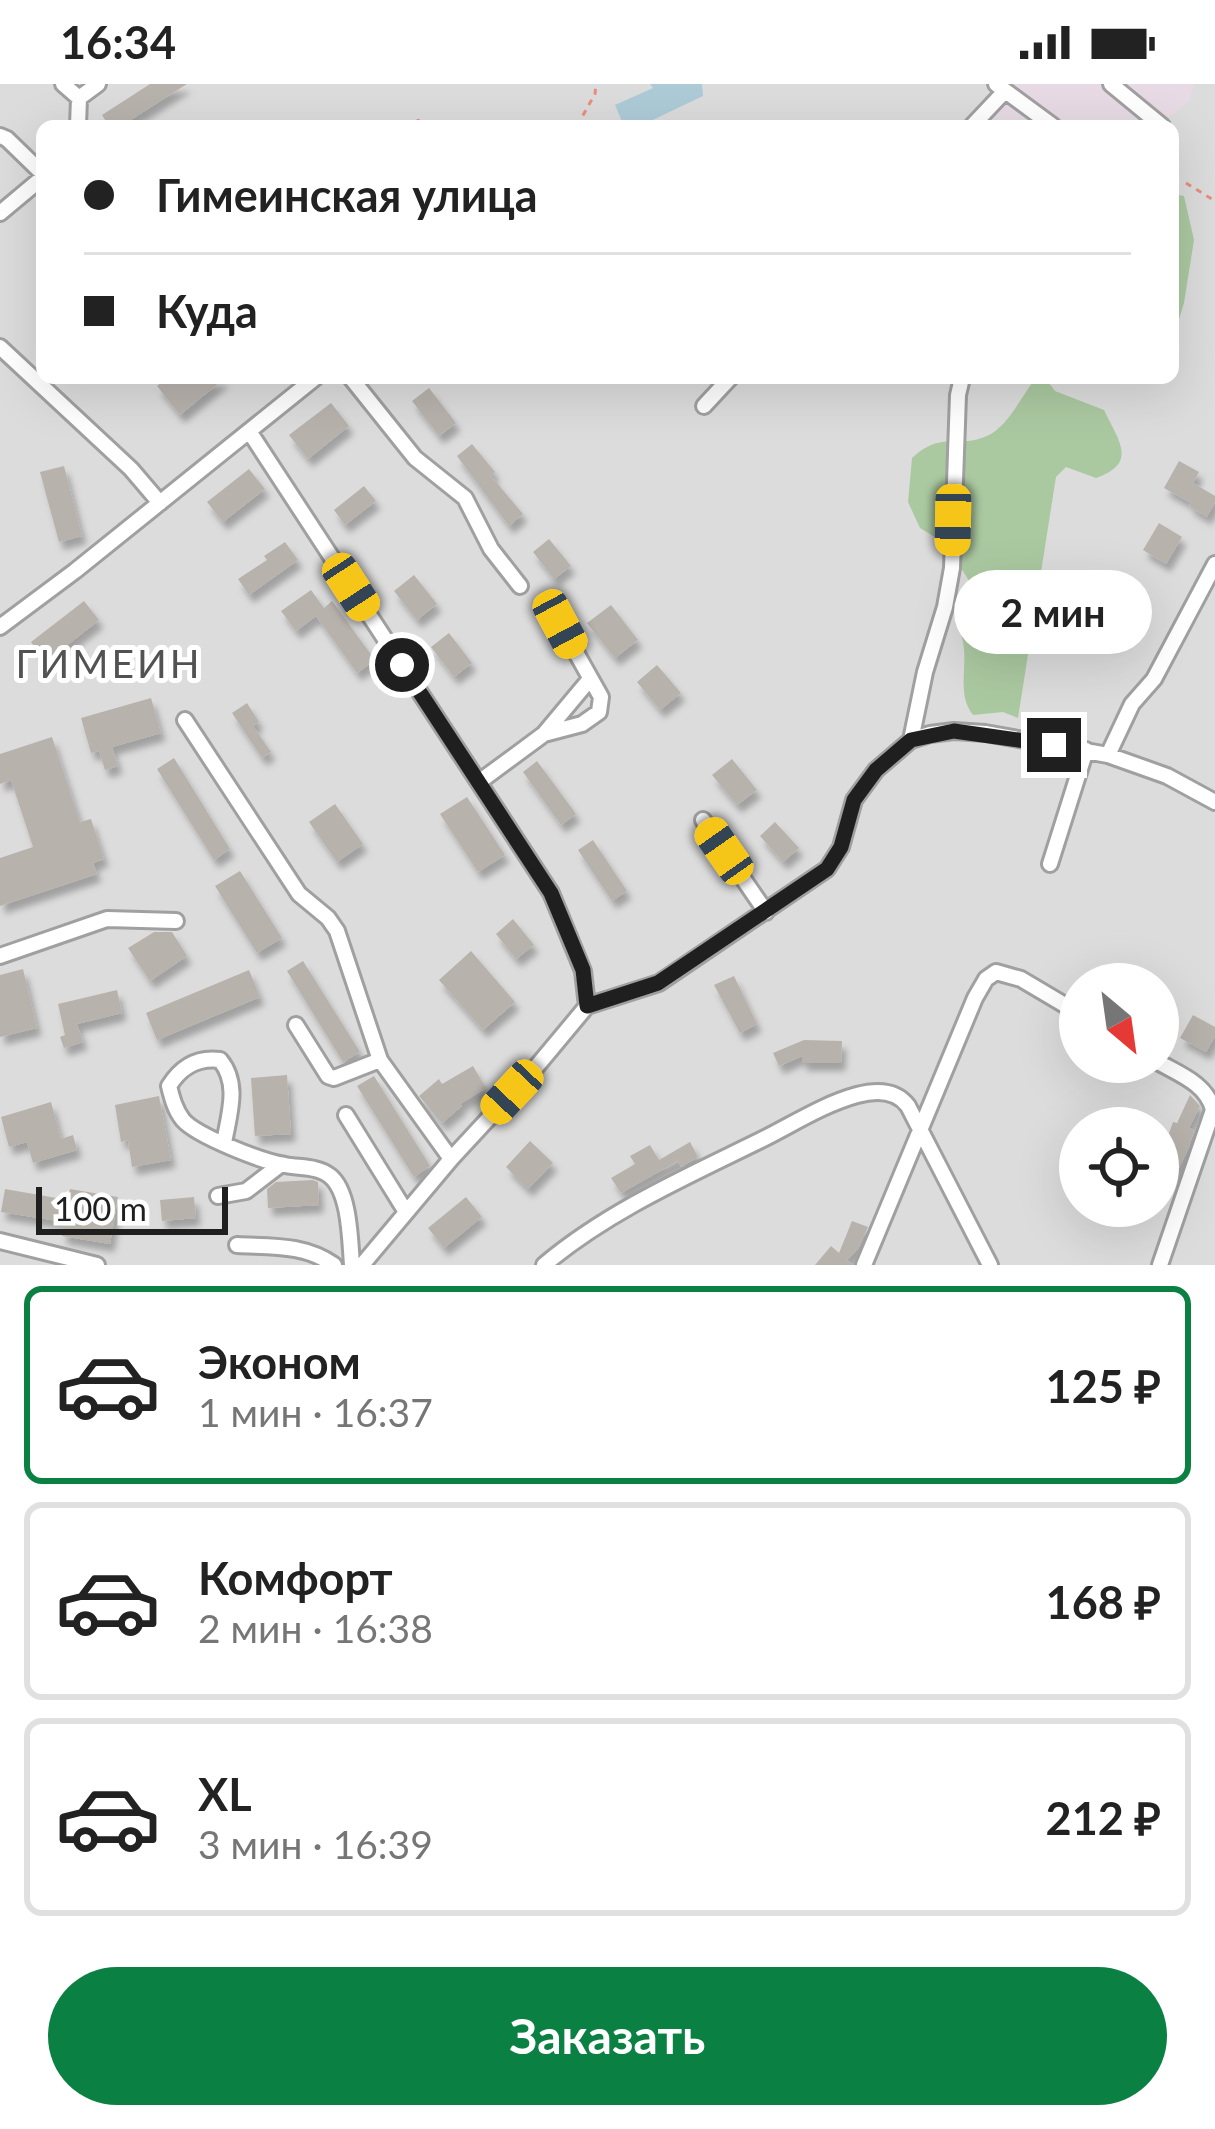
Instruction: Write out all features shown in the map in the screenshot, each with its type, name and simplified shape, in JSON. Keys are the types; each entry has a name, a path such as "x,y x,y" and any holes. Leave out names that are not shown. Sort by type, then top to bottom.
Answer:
{"street":[{"path":"62,84 79,98"},
{"path":"79,98 98,84"},
{"path":"1111,84 1155,120"},
{"path":"976,120 1000,87 1044,120"},
{"path":"78,120 79,98"},
{"path":"0,136 36,170"},
{"path":"0,214 36,181"},
{"path":"0,347 36,381"},
{"path":"40,384 131,469 160,503"},
{"path":"0,627 308,384"},
{"path":"356,384 415,458 465,498 490,550 520,586"},
{"path":"704,406 724,384"},
{"path":"911,740 952,568 960,384"},
{"path":"249,431 551,893 583,970 587,1006"},
{"path":"1108,754 1132,704 1154,679 1215,564"},
{"path":"544,734 582,724 599,712 601,697 560,624"},
{"path":"479,782 544,734 590,680"},
{"path":"185,720 299,894 337,931 380,1060 451,1159"},
{"path":"362,1265 587,1006 658,983 827,869 841,847 854,800 876,770 911,740 954,731 1108,754 1167,776 1215,802"},
{"path":"1050,864 1086,750"},
{"path":"703,820 766,912"},
{"path":"0,956 107,919 176,921"},
{"path":"865,1265 974,998 986,979 996,972 1022,979 1059,1001"},
{"path":"296,1025 328,1076 334,1078 380,1060"},
{"path":"224,1143 231,1073 220,1060 206,1058 177,1073 169,1086 185,1123 247,1155 331,1177 347,1214 352,1265"},
{"path":"1160,1265 1213,1110 1210,1096 1179,1075"},
{"path":"544,1265 613,1217 830,1106 858,1095 895,1094 920,1127 990,1265"},
{"path":"346,1115 406,1212"},
{"path":"218,1196 247,1191 280,1165"},
{"path":"0,1241 98,1265"},
{"path":"237,1245 309,1250 334,1265"}],"path":[{"path":"580,120 596,84"},
{"path":"1186,183 1215,201"}],"shaded area":[{"path":"0,84 1215,84 1215,1265 0,1265"},
{"path":"994,84 1194,84 1189,101 1165,120 983,120 1005,95"}],"green space":[{"path":"1179,195 1184,196 1194,240 1179,319"},
{"path":"1031,384 1050,384 1055,391 1104,410 1121,450 1117,465 1096,478 1066,467 1056,477 1018,718 1003,712 973,715 966,700 963,643 952,602 986,608 946,544 920,528 908,502 912,458 941,442 987,436 1007,420"}],"water":[{"path":"650,84 702,84 703,96 653,120 621,120 615,105 653,88"}],"building":[{"path":"150,84 187,84 130,120 105,120 102,115"},
{"path":"160,384 218,384 180,415"},
{"path":"429,388 456,423 439,436 412,401"},
{"path":"331,403 349,426 308,459 289,435"},
{"path":"472,444 523,514 509,526 457,456"},
{"path":"1179,461 1199,472 1193,483 1215,496 1207,517 1164,488"},
{"path":"64,466 82,536 59,542 40,472"},
{"path":"249,469 265,489 223,522 207,502"},
{"path":"364,486 376,501 345,525 334,510"},
{"path":"1159,523 1182,537 1166,564 1143,550"},
{"path":"549,539 571,566 554,579 533,552"},
{"path":"285,542 298,560 249,595 238,579"},
{"path":"414,575 437,604 417,620 394,591"},
{"path":"311,590 324,608 332,601 375,660 357,673 316,616 296,631 281,611"},
{"path":"84,601 99,620 46,662 31,642"},
{"path":"611,605 638,640 615,658 587,623"},
{"path":"1096,606 1123,622 1112,643 1084,627"},
{"path":"449,633 472,663 454,677 431,647"},
{"path":"657,665 681,693 660,710 637,682"},
{"path":"151,698 161,733 112,747 118,766 105,770 99,751 91,753 81,718"},
{"path":"247,703 259,722 253,726 271,752 262,758 232,713"},
{"path":"52,737 80,822 91,819 104,859 93,863 97,874 0,906 0,858 33,847 11,780 0,784 0,754"},
{"path":"174,758 230,849 214,860 157,769"},
{"path":"732,759 757,790 737,805 712,775"},
{"path":"537,761 576,814 561,825 523,772"},
{"path":"467,797 505,855 478,872 440,814"},
{"path":"335,804 363,844 337,862 309,822"},
{"path":"775,822 799,848 783,862 760,836"},
{"path":"593,840 627,891 612,901 578,850"},
{"path":"240,871 282,938 257,953 215,886"},
{"path":"513,919 534,945 516,959 496,934"},
{"path":"154,932 172,932 187,956 150,981 128,948"},
{"path":"471,951 515,1002 483,1030 439,980"},
{"path":"303,961 360,1052 343,1062 287,971"},
{"path":"23,969 37,1028 0,1037 0,975"},
{"path":"249,970 260,997 157,1040 146,1013"},
{"path":"734,976 757,1024 740,1033 714,985"},
{"path":"117,990 122,1013 77,1024 83,1042 64,1048 58,1004"},
{"path":"1193,1015 1215,1027 1206,1052 1180,1038"},
{"path":"804,1040 842,1041 841,1063 802,1063 802,1056 779,1066 773,1053"},
{"path":"473,1066 486,1088 460,1104 442,1123 419,1096 439,1079 442,1084"},
{"path":"287,1075 291,1134 255,1136 251,1078"},
{"path":"374,1076 430,1166 414,1177 357,1086"},
{"path":"1190,1095 1200,1106 1179,1168 1179,1119"},
{"path":"159,1096 171,1160 132,1167 128,1140 121,1142 115,1105"},
{"path":"51,1102 61,1139 73,1135 77,1150 33,1163 27,1142 9,1147 1,1117"},
{"path":"530,1141 553,1163 528,1189 506,1167"},
{"path":"690,1142 698,1157 681,1167 678,1161 621,1193 611,1178 635,1164 630,1156 650,1145 659,1160"},
{"path":"276,1182 318,1182 319,1205 268,1208 267,1189"},
{"path":"5,1189 68,1200 70,1189 118,1197 110,1244 62,1236 64,1222 1,1212"},
{"path":"194,1197 196,1218 162,1221 160,1200"},
{"path":"466,1197 482,1217 444,1248 428,1228"},
{"path":"852,1221 868,1227 847,1260 853,1265 815,1265 831,1246 839,1253"}],"district":[{"name":"ГИМЕИН","path":"109,663"}],"route":[{"path":"402,665 551,893 583,970 587,1006 658,983 827,869 841,847 854,800 876,770 911,740 954,731 1054,745"}]}
